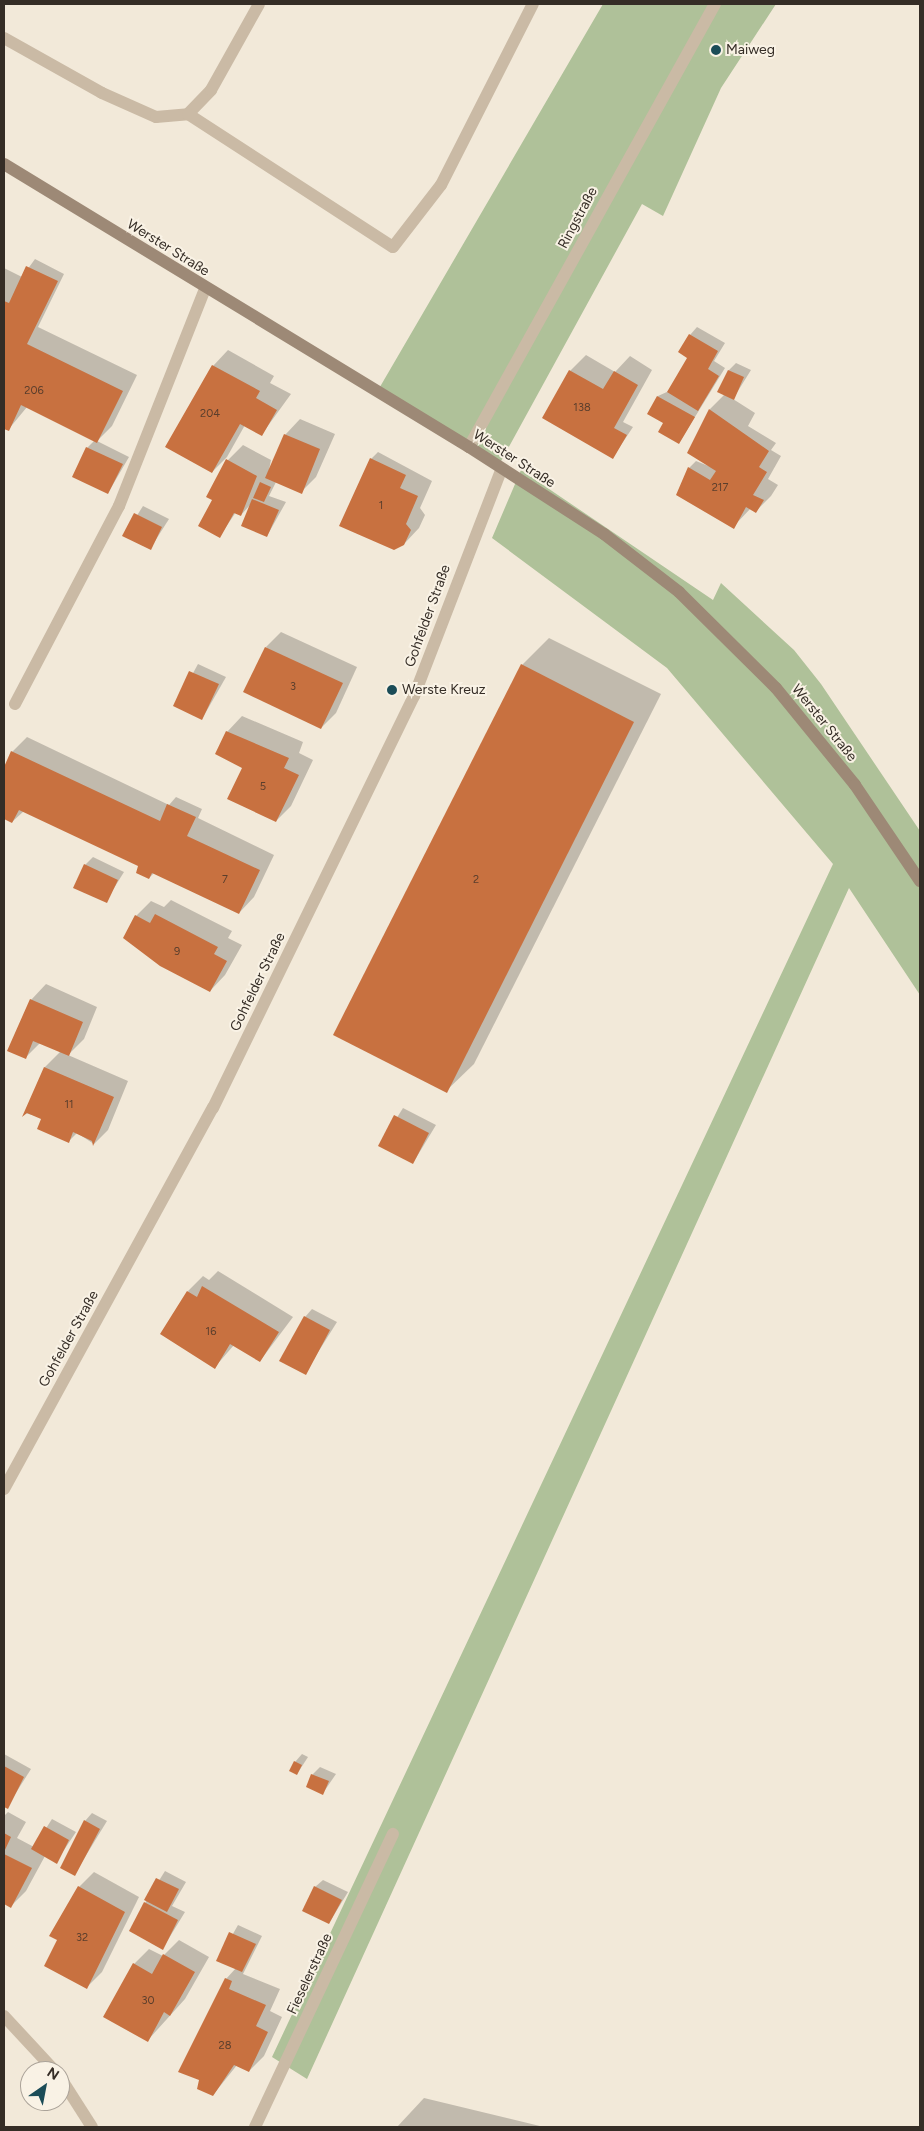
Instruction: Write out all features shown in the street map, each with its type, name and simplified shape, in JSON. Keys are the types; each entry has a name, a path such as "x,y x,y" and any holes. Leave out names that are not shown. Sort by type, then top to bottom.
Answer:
{"main road":[{"name":"Werster Straße","path":"4,164 205,289 469,447 501,471 604,534 718,626 776,688 855,785 920,881"}],"street":[{"path":"188,114 211,90 259,4"},
{"path":"4,38 102,94 156,117 188,114 394,247 440,185 533,4"},
{"name":"Ringstraße","path":"469,447 715,4"},
{"path":"15,704 119,506 205,289"},
{"name":"Gohfelder Straße","path":"4,1489 214,1108 414,696 501,471"},
{"name":"Fieselerstraße","path":"255,2127 393,1834"},
{"path":"4,2016 46,2061"},
{"path":"70,2093 92,2127"}],"green space":[{"path":"603,4 776,4 721,88 663,216 642,204 500,463 377,392"},
{"path":"521,470 713,600 721,583 794,650 821,684 920,831 920,995 849,888 307,2079 272,2057 833,864 667,668 492,538"}],"building":[{"path":"26,266 58,281 27,344 123,391 97,443 21,405 9,431 4,429 4,301 9,303"},
{"path":"689,334 718,351 708,369 719,376 698,411 667,392 687,358 678,352"},
{"path":"212,365 260,391 256,398 277,410 262,436 240,424 212,473 165,447"},
{"path":"569,370 603,389 614,371 638,385 614,428 627,435 613,459 542,418"},
{"path":"728,370 744,377 734,400 717,392"},
{"path":"657,396 695,417 679,444 658,432 663,423 647,414"},
{"path":"709,409 769,451 759,467 767,472 753,495 764,500 756,513 746,507 734,529 676,495 688,467 710,480 716,471 687,453"},
{"path":"284,434 320,449 302,494 265,478"},
{"path":"86,447 123,464 108,494 72,477"},
{"path":"370,458 406,475 400,488 418,496 406,524 411,530 404,545 394,550 339,526"},
{"path":"226,459 257,476 241,516 234,513 220,538 198,526 212,500 206,497"},
{"path":"260,482 271,487 264,502 253,498"},
{"path":"252,499 279,510 267,537 241,526"},
{"path":"134,513 162,527 151,550 122,536"},
{"path":"265,647 343,683 321,729 243,692"},
{"path":"521,664 634,722 447,1093 333,1035"},
{"path":"189,671 219,684 202,720 173,706"},
{"path":"226,731 289,758 284,768 299,775 276,822 227,799 242,768 215,754"},
{"path":"11,751 160,821 167,804 196,817 187,836 260,870 239,914 152,873 149,879 136,873 138,866 19,810 12,823 4,819 4,767"},
{"path":"84,864 118,880 107,903 73,888"},
{"path":"155,914 218,947 214,954 227,961 210,992 160,966 123,938 135,915 150,923"},
{"path":"30,999 83,1022 69,1056 33,1041 26,1059 7,1051"},
{"path":"44,1067 114,1097 93,1146 92,1141 73,1132 69,1143 37,1129 41,1119 27,1113 22,1117"},
{"path":"394,1115 429,1133 413,1164 378,1146"},
{"path":"202,1286 279,1332 260,1362 230,1344 215,1369 160,1334 187,1291 197,1297"},
{"path":"304,1316 330,1330 306,1375 279,1361"},
{"path":"294,1761 302,1765 297,1775 289,1771"},
{"path":"4,1766 24,1777 8,1809 4,1807"},
{"path":"311,1774 329,1781 323,1795 306,1787"},
{"path":"84,1820 100,1829 75,1876 60,1868"},
{"path":"44,1826 69,1840 57,1864 31,1849"},
{"path":"4,1833 11,1837 4,1852"},
{"path":"4,1854 32,1868 11,1908 4,1904"},
{"path":"156,1878 179,1889 167,1912 144,1900"},
{"path":"78,1886 125,1912 87,1989 44,1966 57,1940 49,1936"},
{"path":"314,1886 342,1900 329,1924 302,1911"},
{"path":"144,1902 178,1920 163,1950 129,1931"},
{"path":"229,1932 256,1944 242,1972 216,1961"},
{"path":"163,1954 195,1972 170,2016 164,2012 148,2042 103,2017 133,1963 152,1974"},
{"path":"225,1978 232,1981 229,1989 266,2005 256,2026 268,2032 249,2072 234,2065 213,2096 197,2089 199,2080 178,2072"}],"place":[{"name":"Maiweg","path":"716,50"},
{"name":"Werste Kreuz","path":"392,690"}]}
